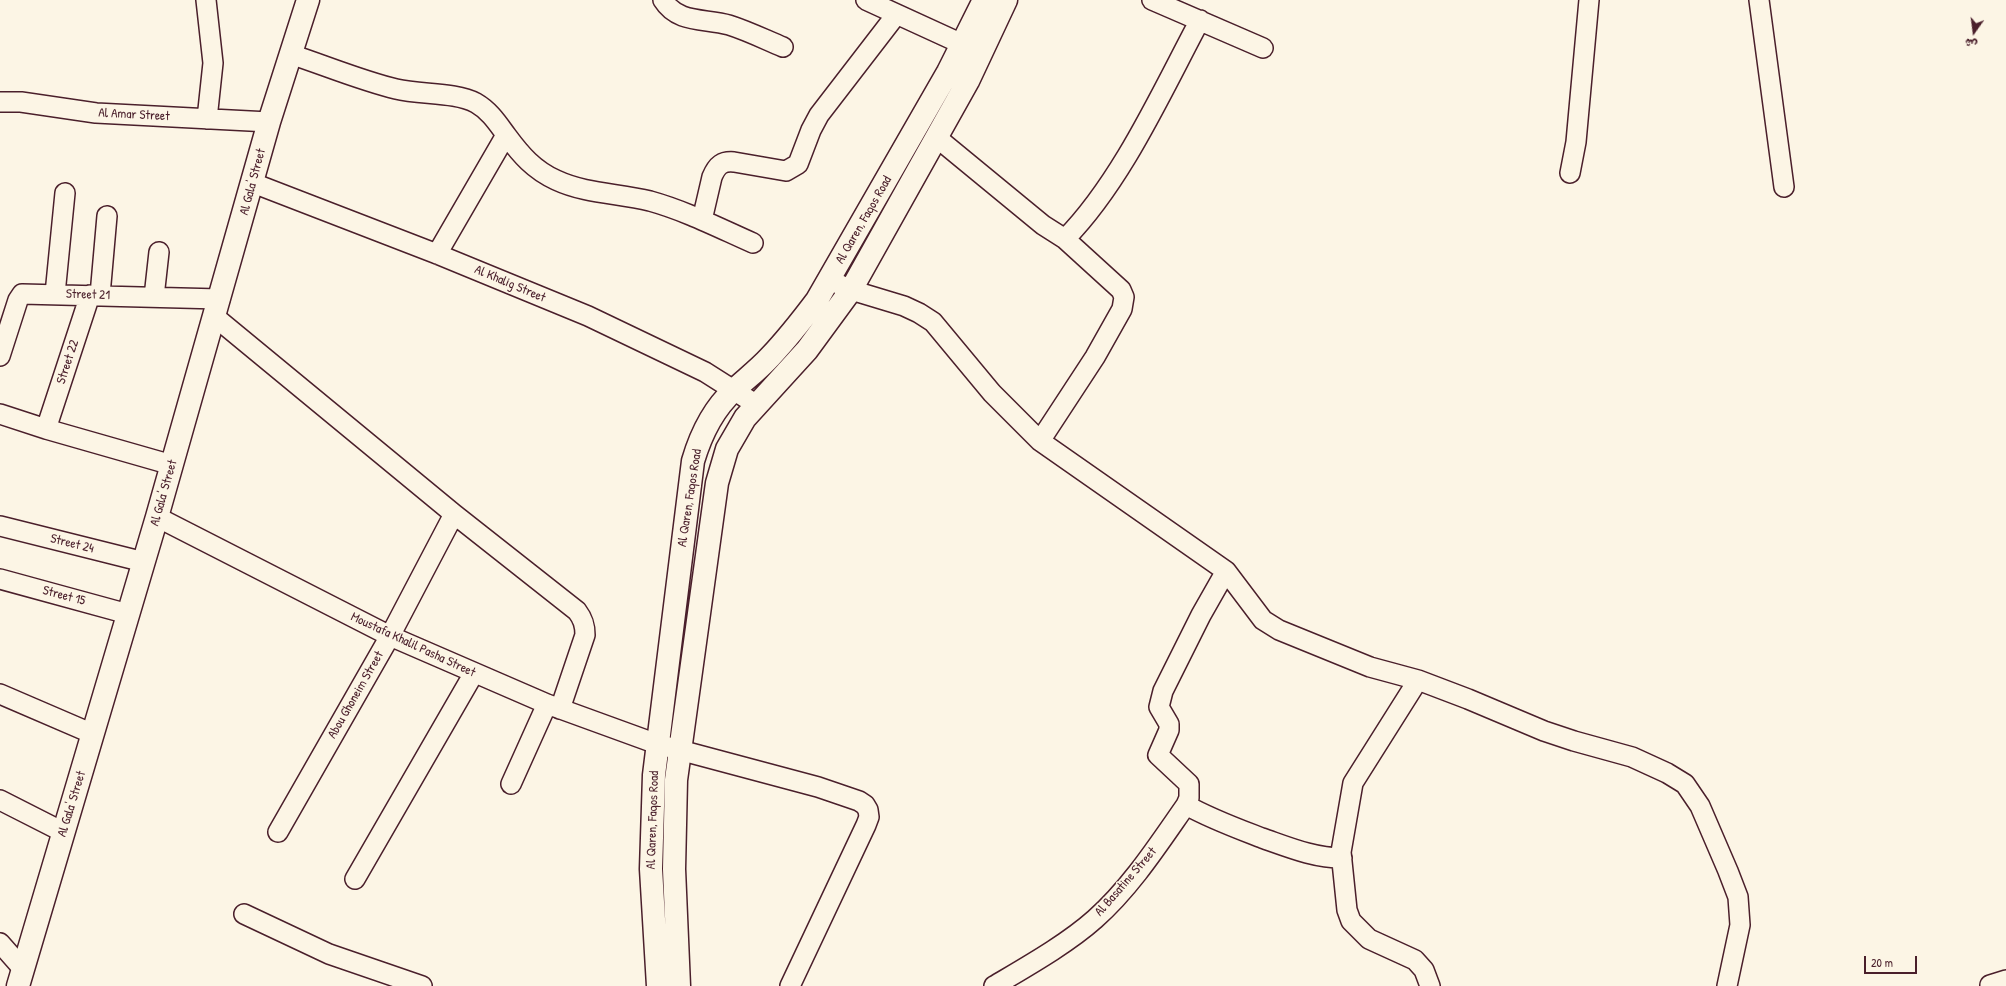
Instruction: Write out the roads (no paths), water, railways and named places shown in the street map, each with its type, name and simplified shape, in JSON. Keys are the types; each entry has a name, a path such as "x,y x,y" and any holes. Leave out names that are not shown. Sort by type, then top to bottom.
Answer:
{"main road":[{"name":"Al Gala' Street","path":"20,978 218,308 269,122 308,0"},
{"name":"Al Qaren, Faqos Road","path":"658,986 651,869 652,807 657,744 693,460 699,441 708,422 734,390 761,366 787,339 806,315 830,280 948,72 984,0"},
{"name":"Al Qaren, Faqos Road","path":"679,986 674,839 679,750 717,483 721,466 735,433 757,405 807,350 851,290 968,81 1006,0"},
{"path":"948,72 968,81"},
{"path":"888,178 907,190"}],"street":[{"path":"206,0 213,63 207,119"},
{"path":"663,0 674,12 684,17 731,26 783,47"},
{"path":"866,0 962,44"},
{"path":"1152,0 1262,48"},
{"path":"1570,173 1576,142 1589,0"},
{"path":"1759,0 1784,187"},
{"path":"702,220 712,177 721,164 726,161 786,171 798,164 811,130 819,116 896,15"},
{"path":"1065,239 1084,220 1131,150 1200,20"},
{"path":"290,54 395,89 463,98 488,112 522,156 537,170 556,180 578,188 648,201 679,210 753,243"},
{"name":"Al Amar Street","path":"0,102 21,102 96,113 269,122"},
{"path":"437,254 506,135"},
{"path":"936,138 1043,225 1065,239 1121,290 1124,303 1095,356 1040,442"},
{"name":"Al Khalig Street","path":"253,183 437,254 588,316 705,372 757,405"},
{"path":"55,294 65,193"},
{"name":"Street 22","path":"46,429 95,295 108,216"},
{"path":"154,297 159,252"},
{"path":"830,280 851,290 904,306 933,322 992,393 1040,442 1226,571 1263,620 1279,630 1370,667 1418,680 1468,698 1544,731 1632,757 1667,773 1684,784 1700,806 1738,897 1740,925 1727,986"},
{"name":"Street 21","path":"0,356 18,300 22,294 154,297 218,308"},
{"path":"218,308 454,514 577,611 582,618 585,626 585,635 554,706 511,784"},
{"path":"0,414 46,429 172,465"},
{"name":"Abou Ghoneim Street","path":"278,832 390,636 454,514"},
{"name":"Moustafa Khalil Pasha Street","path":"157,517 390,636 554,706 657,744 818,787 859,801 865,805 868,810 869,817 866,825 790,986"},
{"name":"Street 24","path":"0,526 144,562"},
{"path":"1226,571 1200,615 1170,673 1159,701 1159,707 1169,724 1169,730 1158,755 1189,784 1189,798 1186,806 1211,819 1293,849 1311,855 1342,858"},
{"name":"Street 15","path":"0,579 128,614"},
{"path":"355,879 474,673"},
{"path":"1418,680 1353,783 1342,847 1342,858 1347,910 1351,921 1369,939 1415,960 1424,970 1430,986"},
{"path":"0,694 93,734"},
{"path":"0,800 64,832"},
{"name":"Al Basatine Street","path":"1004,983 1080,931 1100,914 1144,864 1186,806"},
{"path":"244,914 393,982 422,986"},
{"path":"2,949 20,978"}]}
